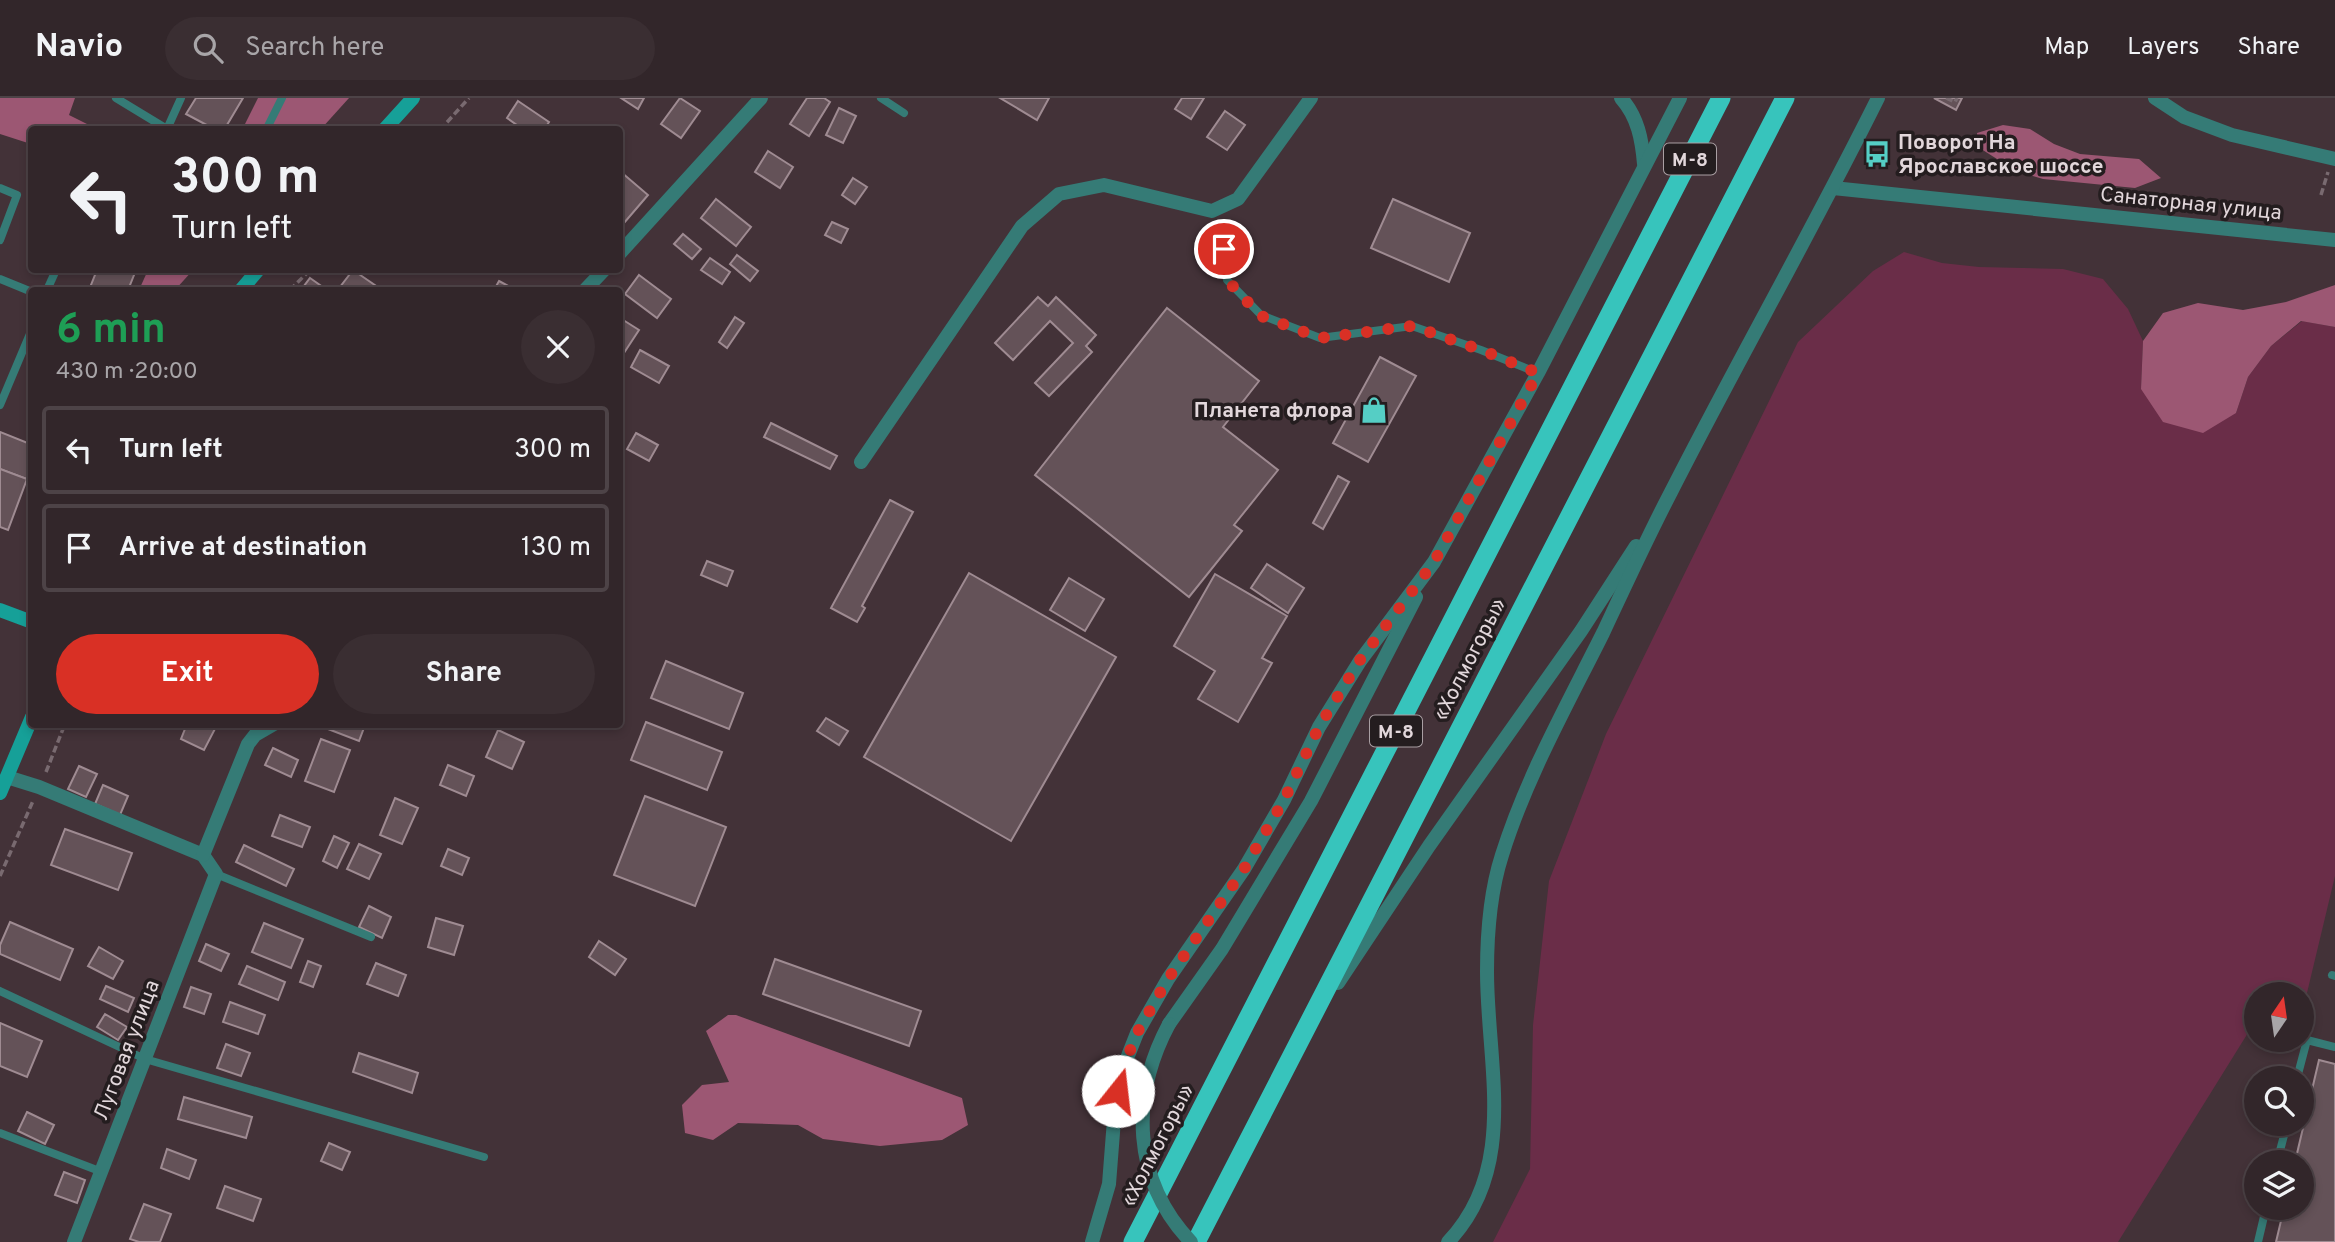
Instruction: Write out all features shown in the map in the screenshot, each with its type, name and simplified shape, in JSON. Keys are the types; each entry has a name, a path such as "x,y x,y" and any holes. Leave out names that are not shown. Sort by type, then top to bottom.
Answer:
{"highway":[{"name":"«Холмогоры»","path":"1133,1242 1721,98"},
{"name":"«Холмогоры»","path":"1194,1242 1785,98"}],"main road":[{"path":"388,126 413,98"},
{"path":"244,287 255,273"},
{"path":"0,610 28,620"},
{"path":"0,793 4,774 28,725"}],"street":[{"path":"623,250 761,98"},
{"path":"861,462 1022,226 1059,194 1104,184 1212,211 1238,199 1311,98"},
{"path":"1621,98 1630,107 1642,137 1645,166"},
{"path":"1194,1242 1174,1222 1162,1202 1146,1158 1143,1135 1144,1089 1150,1066 1170,1024 1222,949 1311,801 1434,562 1538,373 1680,98"},
{"path":"1448,1242 1470,1215 1481,1194 1492,1158 1494,1093 1487,972 1490,906 1501,857 1523,797 1671,492 1878,98"},
{"path":"2155,98 2184,117 2232,135 2335,159"},
{"name":"Санаторная улица","path":"1833,188 2335,240"},
{"path":"588,287 601,273"},
{"path":"1300,1039 1421,858 1581,631 1671,492"},
{"path":"1092,1242 1109,1184 1120,1076 1137,1033 1168,979 1244,869 1284,800 1319,727 1360,660 1434,562"},
{"path":"203,855 248,744 255,735 267,728"},
{"path":"4,774 203,855 216,874"},
{"name":"Луговая улица","path":"74,1242 216,874"}],"lane":[{"path":"116,98 162,126"},
{"path":"168,126 181,98"},
{"path":"268,126 282,98"},
{"path":"881,98 904,113"},
{"path":"0,188 18,195 0,240"},
{"path":"1224,249 1227,280 1261,316 1320,338 1412,326 1538,373"},
{"path":"0,279 28,290"},
{"path":"0,405 28,338"},
{"path":"216,874 371,937"},
{"path":"0,991 145,1059 484,1157"},
{"path":"2300,1066 2307,1040 2335,1047"},
{"path":"0,1133 102,1172"},
{"path":"2258,1242 2263,1220"}],"path":[{"path":"444,126 469,98"},
{"path":"1946,98 1955,102 1957,98"},
{"path":"293,287 307,273"}],"shaded area":[{"path":"0,98 75,98 69,115 91,126 28,126 28,143 0,134"},
{"path":"258,98 349,98 324,126 244,126"},
{"path":"2003,125 2030,129 2054,144 2080,154 2139,159 2161,178 2135,188 2043,179 2016,171 1978,147 1977,133"},
{"path":"1904,252 1942,263 1979,267 2063,269 2103,279 2128,309 2143,341 2141,389 2236,413 2248,377 2271,346 2302,321 2335,327 2335,876 2310,982 2244,982 2244,1039 2118,1242 1493,1242 1530,1169 1533,1025 1549,881 1606,734 1798,342 1873,271"},
{"path":"147,273 190,273 178,287 140,287"},
{"path":"2335,285 2335,327 2301,321 2271,346 2248,377 2236,413 2203,433 2163,422 2141,389 2143,341 2163,313 2198,303 2243,310 2286,302"},
{"path":"728,1015 736,1015 962,1098 968,1125 942,1140 880,1146 823,1139 798,1125 738,1123 713,1140 685,1133 682,1105 702,1085 729,1082 706,1031"}],"building":[{"path":"196,98 243,98 226,126 208,126 186,114"},
{"path":"621,98 644,98 638,109"},
{"path":"680,98 700,111 681,138 661,124"},
{"path":"807,98 824,98 830,102 809,136 790,124"},
{"path":"1000,98 1049,98 1037,120"},
{"path":"1182,98 1204,98 1191,119 1175,109"},
{"path":"1934,98 1962,98 1956,110"},
{"path":"518,101 549,122 546,126 518,126 507,118"},
{"path":"839,108 856,116 843,143 826,135"},
{"path":"1225,111 1245,125 1227,150 1207,137"},
{"path":"768,151 793,167 780,188 755,172"},
{"path":"623,174 648,195 623,222"},
{"path":"853,178 867,187 855,204 842,195"},
{"path":"716,199 751,227 736,246 701,218"},
{"path":"1393,199 1470,233 1449,282 1371,248"},
{"path":"832,222 848,229 841,243 825,235"},
{"path":"683,234 701,249 692,259 674,244"},
{"path":"737,255 758,271 750,281 730,264"},
{"path":"710,258 730,272 722,284 701,270"},
{"path":"96,273 135,273 129,287 90,287"},
{"path":"351,273 357,273 378,287 340,287"},
{"path":"639,275 671,299 657,318 625,294"},
{"path":"310,278 323,287 303,287"},
{"path":"499,281 510,287 496,287"},
{"path":"1038,297 1048,306 1056,297 1096,335 1086,346 1092,352 1049,396 1035,383 1073,343 1050,321 1013,360 995,343"},
{"path":"1167,308 1259,381 1223,427 1278,470 1234,525 1242,531 1189,597 1035,475"},
{"path":"735,317 744,323 727,348 719,342"},
{"path":"623,320 639,330 623,354"},
{"path":"640,350 669,366 659,383 631,367"},
{"name":"Планета флора","path":"1380,357 1416,376 1368,462 1333,443"},
{"path":"771,423 837,456 830,469 764,437"},
{"path":"0,432 28,443 28,480 0,469"},
{"path":"636,433 658,445 649,461 627,449"},
{"path":"0,469 27,479 8,530 0,527"},
{"path":"1338,476 1349,482 1323,529 1313,523"},
{"path":"890,500 913,512 862,606 865,608 857,622 831,608"},
{"path":"707,561 733,571 727,586 701,575"},
{"path":"1267,564 1304,588 1288,613 1251,588"},
{"path":"969,573 1116,657 1011,841 864,757"},
{"path":"1215,574 1287,616 1262,658 1272,663 1238,722 1198,699 1215,671 1174,646"},
{"path":"1069,578 1104,599 1085,631 1050,610"},
{"path":"666,661 743,693 729,729 651,698"},
{"path":"826,718 848,731 839,745 817,731"},
{"path":"646,722 722,752 707,790 631,760"},
{"path":"185,728 215,728 204,750 181,739"},
{"path":"325,728 364,728 359,741"},
{"path":"498,730 524,742 512,769 486,757"},
{"path":"321,739 350,750 334,792 305,781"},
{"path":"273,748 298,760 291,777 265,765"},
{"path":"448,765 474,776 466,796 440,785"},
{"path":"79,766 97,774 86,797 68,789"},
{"path":"103,785 128,796 120,815 95,804"},
{"path":"645,796 726,827 695,906 614,875"},
{"path":"395,798 418,808 402,844 380,835"},
{"path":"280,815 310,827 302,847 272,836"},
{"path":"65,829 132,853 118,890 51,865"},
{"path":"334,836 349,843 337,868 323,861"},
{"path":"359,844 381,854 369,879 347,869"},
{"path":"244,845 294,869 286,886 236,862"},
{"path":"448,849 469,858 462,875 441,866"},
{"path":"369,906 391,917 382,938 359,927"},
{"path":"436,918 463,926 454,955 428,947"},
{"path":"10,922 73,949 60,980 0,954 0,945"},
{"path":"264,923 303,939 291,968 252,952"},
{"path":"599,941 626,959 615,975 589,957"},
{"path":"206,944 229,954 221,971 199,961"},
{"path":"99,947 123,961 113,979 88,966"},
{"path":"775,959 921,1011 909,1046 763,994"},
{"path":"308,961 321,966 313,987 300,982"},
{"path":"376,963 406,975 398,996 367,984"},
{"path":"247,966 285,982 278,1000 239,984"},
{"path":"106,986 134,998 128,1012 100,999"},
{"path":"191,987 211,994 204,1014 184,1007"},
{"path":"230,1002 265,1015 258,1034 223,1022"},
{"path":"105,1014 127,1027 118,1040 97,1027"},
{"path":"0,1023 42,1041 27,1077 0,1066"},
{"path":"226,1044 250,1053 241,1076 217,1068"},
{"path":"359,1053 418,1073 412,1093 353,1072"},
{"path":"2319,1060 2335,1064 2335,1242 2276,1242 2281,1220 2314,1220 2314,1150 2298,1150 2301,1136 2314,1136 2314,1081"},
{"path":"184,1097 252,1117 246,1138 178,1119"},
{"path":"27,1112 54,1125 45,1144 18,1131"},
{"path":"329,1143 350,1152 342,1170 321,1161"},
{"path":"167,1149 196,1160 189,1179 161,1168"},
{"path":"64,1172 85,1180 77,1203 55,1195"},
{"path":"225,1186 261,1199 253,1221 217,1208"},
{"path":"144,1204 171,1214 160,1242 130,1239"}],"place":[{"name":"Поворот На Ярославское шоссе","path":"1877,154"},
{"name":"Планета флора","path":"1374,410"}],"route":[{"path":"1118,1091 1120,1076 1137,1033 1168,979 1244,869 1284,800 1319,727 1360,660 1434,562 1538,373 1412,326 1320,338 1261,316 1227,280 1224,249"}]}
